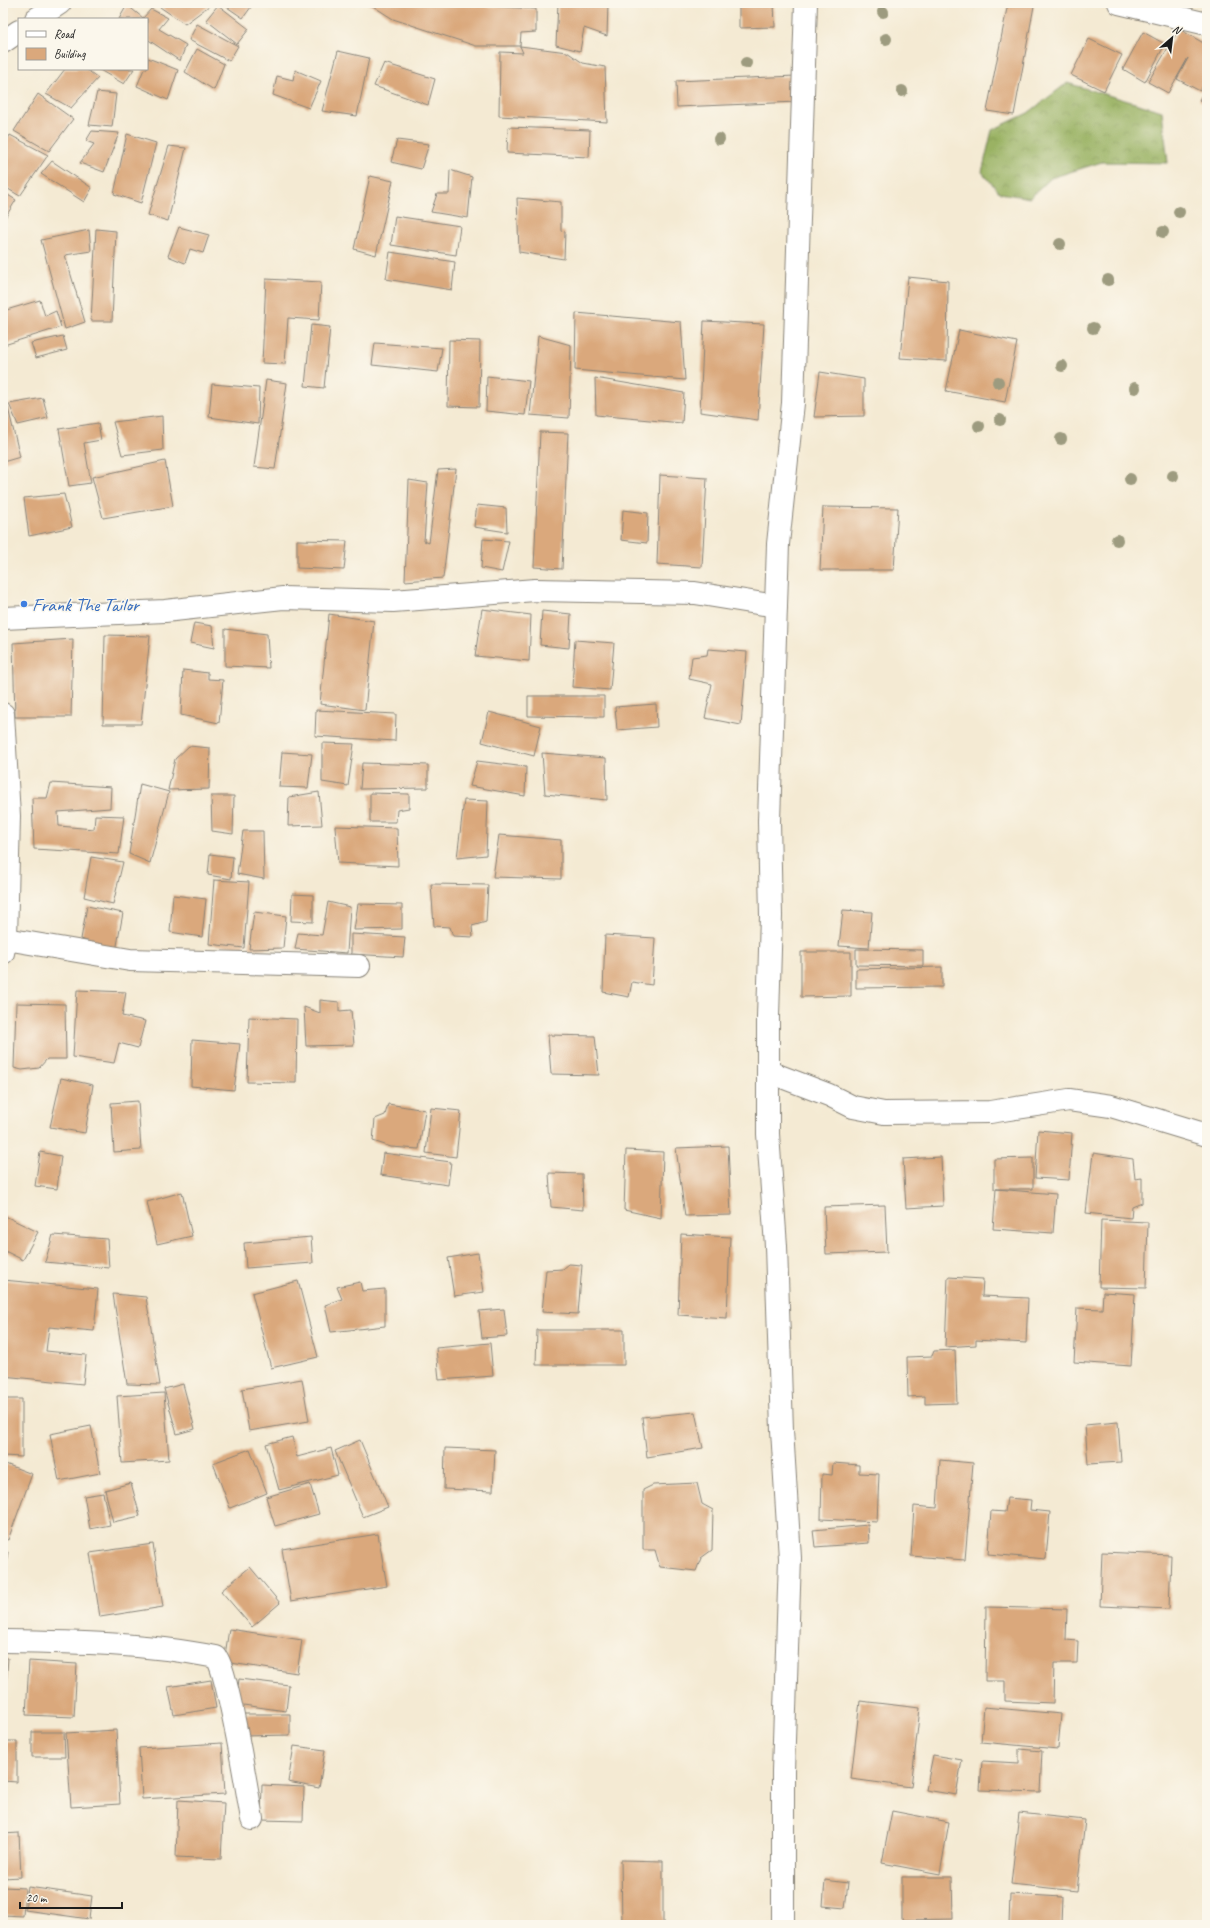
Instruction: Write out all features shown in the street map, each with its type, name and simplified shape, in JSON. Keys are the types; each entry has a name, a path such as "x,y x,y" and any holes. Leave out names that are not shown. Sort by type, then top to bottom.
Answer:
{"street":[{"path":"38,18 60,3"},
{"path":"783,1925 783,1771 790,1558 782,1430 776,1246 768,1134 768,1017 771,916 770,821 778,544 793,403 806,3"},
{"path":"1120,3 1207,24"},
{"path":"3,42 18,32"},
{"path":"3,618 165,611 283,598 393,600 536,590 695,593 776,606"},
{"path":"3,714 9,816 4,947 130,960 359,966"},
{"path":"769,1072 829,1095 853,1107 884,1113 990,1112 1069,1100 1111,1106 1207,1135"},
{"path":"3,1641 94,1642 198,1654 219,1659 228,1694 252,1819"}],"green space":[{"path":"1067,83 1162,111 1168,163 1102,162 1051,178 1030,198 1000,193 982,172 992,130 1028,113"}],"building":[{"path":"154,3 207,3 209,6 185,24"},
{"path":"221,3 254,3 243,18"},
{"path":"368,3 466,3 471,5 536,9 536,32 521,33 520,46 476,46 393,19"},
{"path":"558,3 608,3 607,36 584,28 580,51 556,45"},
{"path":"739,3 774,3 775,27 739,28"},
{"path":"1008,3 1028,3 1034,6 1014,115 987,111"},
{"path":"127,5 143,18 120,18"},
{"path":"218,5 249,29 237,44 206,20"},
{"path":"151,9 168,18 159,29 186,45 180,61 148,40 148,18 143,18"},
{"path":"197,24 238,46 229,61 189,40"},
{"path":"1179,29 1207,45 1207,79 1200,91 1177,79 1188,58 1168,93 1148,82"},
{"path":"1143,32 1165,44 1145,82 1123,69"},
{"path":"1089,39 1122,55 1104,91 1071,75"},
{"path":"520,46 567,52 583,63 605,67 607,122 499,116 500,52 523,53"},
{"path":"197,49 224,64 214,90 185,72"},
{"path":"338,51 369,58 357,116 322,111"},
{"path":"148,58 178,70 168,100 137,86 144,70 148,70"},
{"path":"384,63 435,79 428,105 374,86"},
{"path":"64,70 87,70 98,78 71,108 46,94"},
{"path":"100,70 133,70 124,84"},
{"path":"295,70 321,81 309,108 273,95 277,76 293,80"},
{"path":"796,76 798,102 677,107 676,81"},
{"path":"1207,86 1207,104 1199,100"},
{"path":"97,92 116,94 112,127 89,125"},
{"path":"38,94 73,119 49,151 14,131"},
{"path":"508,127 590,130 589,157 507,153"},
{"path":"92,131 119,133 104,172 80,163 94,144 86,141"},
{"path":"127,134 156,143 141,203 114,194"},
{"path":"10,135 48,155 20,196 3,186 3,147"},
{"path":"397,140 429,144 421,169 391,162"},
{"path":"169,146 186,148 168,221 148,215"},
{"path":"52,161 92,188 84,202 41,174"},
{"path":"450,170 472,177 468,218 431,212 437,194 449,194"},
{"path":"370,176 393,181 376,255 354,249"},
{"path":"3,192 16,200 3,221"},
{"path":"517,198 561,202 561,231 565,232 564,259 519,252"},
{"path":"395,216 460,226 456,255 391,245"},
{"path":"179,227 209,235 203,253 190,249 185,263 168,256"},
{"path":"96,229 116,231 112,321 91,321"},
{"path":"89,230 91,251 65,255 85,322 65,329 41,240"},
{"path":"390,252 455,262 452,290 386,279"},
{"path":"908,277 948,281 947,361 900,358"},
{"path":"266,279 321,282 319,320 288,318 285,364 262,363"},
{"path":"40,300 45,316 56,311 61,327 4,345 3,311"},
{"path":"576,313 681,322 685,380 575,370"},
{"path":"704,321 764,324 758,420 700,412"},
{"path":"311,325 330,327 324,388 305,386"},
{"path":"959,330 1017,342 1005,402 946,391"},
{"path":"63,336 67,350 36,358 31,343"},
{"path":"538,336 571,345 569,418 530,415"},
{"path":"449,340 480,341 479,407 448,406"},
{"path":"375,343 442,348 438,372 372,365"},
{"path":"820,372 864,379 864,416 814,417"},
{"path":"487,376 529,381 525,415 486,411"},
{"path":"595,378 684,393 682,423 596,415"},
{"path":"266,380 287,383 275,469 254,467"},
{"path":"212,384 259,388 258,424 209,417"},
{"path":"43,398 48,418 18,425 9,404"},
{"path":"8,408 20,457 3,462 3,409"},
{"path":"162,416 163,450 122,455 113,422"},
{"path":"98,423 101,440 84,443 91,483 69,486 59,429"},
{"path":"540,432 568,433 562,569 534,567"},
{"path":"165,461 173,506 103,518 92,477"},
{"path":"456,469 443,578 405,581 409,480 428,483 424,541 429,543 438,470"},
{"path":"660,475 707,478 702,567 657,564"},
{"path":"64,494 72,527 29,536 24,498"},
{"path":"477,505 506,508 507,532 474,527"},
{"path":"823,507 898,508 894,570 820,570"},
{"path":"623,510 648,513 647,543 621,540"},
{"path":"483,539 509,541 502,572 481,568"},
{"path":"297,540 347,541 344,570 297,568"},
{"path":"482,609 531,615 529,661 475,656"},
{"path":"542,611 571,614 569,648 540,645"},
{"path":"329,614 374,621 365,710 320,704"},
{"path":"194,623 212,626 214,648 190,643"},
{"path":"225,629 267,634 269,668 225,666"},
{"path":"105,635 150,636 141,724 103,724"},
{"path":"73,639 71,717 15,717 13,643"},
{"path":"575,640 614,643 610,690 572,687"},
{"path":"708,649 747,652 741,725 705,718 712,684 689,679 692,657 707,655"},
{"path":"183,670 208,673 208,679 223,680 219,723 181,715"},
{"path":"528,696 604,696 604,717 528,716"},
{"path":"656,704 657,727 617,730 615,707"},
{"path":"316,710 396,714 395,741 315,736"},
{"path":"489,712 541,726 534,756 482,742"},
{"path":"322,743 354,744 348,786 322,782"},
{"path":"189,746 210,748 209,789 168,790 175,759"},
{"path":"282,752 312,754 308,788 279,787"},
{"path":"542,753 606,758 607,800 545,794"},
{"path":"477,761 526,767 525,796 470,786"},
{"path":"362,763 428,765 428,788 360,789"},
{"path":"51,783 111,787 110,808 58,812 59,826 94,829 95,815 124,816 119,854 34,849 32,798 47,798"},
{"path":"140,784 169,792 150,863 129,854"},
{"path":"319,792 322,825 288,826 289,797"},
{"path":"370,793 409,794 409,808 397,810 396,822 370,822"},
{"path":"211,796 234,796 233,834 212,831"},
{"path":"464,800 488,801 486,855 457,858"},
{"path":"335,826 397,828 398,866 338,863"},
{"path":"243,831 263,831 264,879 237,874"},
{"path":"499,835 561,840 561,879 493,877"},
{"path":"210,854 233,857 231,879 208,875"},
{"path":"91,857 123,862 113,904 84,897"},
{"path":"214,880 249,882 244,948 209,944"},
{"path":"431,884 488,885 486,922 472,926 473,937 453,936 450,927 434,926"},
{"path":"292,894 313,895 313,922 291,921"},
{"path":"173,895 206,899 202,937 170,932"},
{"path":"328,902 350,907 347,953 295,949 298,933 322,935"},
{"path":"358,904 402,905 402,929 354,930"},
{"path":"87,906 123,913 116,951 81,939"},
{"path":"843,910 872,912 869,948 839,946"},
{"path":"254,912 286,916 283,948 249,949"},
{"path":"351,934 405,937 403,957 351,954"},
{"path":"605,935 655,938 652,985 632,982 629,997 603,992"},
{"path":"856,949 923,950 923,966 856,965"},
{"path":"801,952 851,952 851,996 801,997"},
{"path":"942,967 942,987 856,988 856,969"},
{"path":"77,990 126,992 122,1016 145,1021 138,1048 119,1043 114,1063 73,1057"},
{"path":"320,1000 339,1002 339,1011 351,1010 354,1045 306,1046 304,1007 320,1013"},
{"path":"16,1003 65,1004 66,1059 47,1059 39,1068 22,1070 14,1068"},
{"path":"249,1017 297,1019 296,1083 247,1082"},
{"path":"548,1035 595,1036 599,1075 551,1074"},
{"path":"192,1040 240,1044 234,1090 191,1086"},
{"path":"61,1078 93,1085 85,1133 50,1127"},
{"path":"138,1101 141,1150 114,1152 111,1103"},
{"path":"388,1104 425,1110 419,1149 391,1147 373,1141 375,1119 385,1115"},
{"path":"431,1108 461,1111 456,1157 426,1153"},
{"path":"1038,1130 1072,1133 1069,1180 1035,1178"},
{"path":"728,1146 731,1215 685,1216 676,1148"},
{"path":"626,1150 663,1152 661,1218 624,1210"},
{"path":"40,1152 61,1156 57,1189 35,1186"},
{"path":"383,1153 451,1162 448,1185 380,1175"},
{"path":"1093,1153 1133,1159 1135,1179 1142,1178 1142,1203 1132,1207 1131,1218 1086,1213"},
{"path":"941,1157 943,1206 906,1208 903,1159"},
{"path":"1033,1158 1033,1189 994,1189 994,1159"},
{"path":"549,1173 582,1174 583,1210 551,1207"},
{"path":"996,1189 1056,1194 1053,1233 993,1229"},
{"path":"182,1192 192,1236 157,1244 147,1202"},
{"path":"885,1205 887,1252 826,1254 824,1207"},
{"path":"3,1215 38,1232 23,1260 3,1250"},
{"path":"1101,1220 1148,1222 1146,1288 1099,1287"},
{"path":"681,1234 730,1237 727,1318 678,1315"},
{"path":"53,1235 107,1239 109,1268 45,1262"},
{"path":"311,1237 313,1263 246,1268 244,1243"},
{"path":"478,1253 484,1292 454,1296 448,1258"},
{"path":"569,1264 582,1265 578,1314 542,1312 546,1270 563,1269"},
{"path":"948,1277 983,1279 982,1296 1028,1298 1026,1343 976,1340 976,1345 945,1347"},
{"path":"3,1280 98,1289 94,1331 49,1327 46,1351 86,1355 83,1384 3,1376"},
{"path":"298,1281 318,1357 271,1368 252,1293"},
{"path":"360,1282 362,1291 385,1289 385,1326 331,1332 325,1305 342,1299 337,1287"},
{"path":"1103,1292 1135,1294 1131,1366 1074,1362 1077,1308 1102,1309"},
{"path":"113,1294 146,1297 160,1385 127,1384"},
{"path":"504,1309 507,1336 482,1338 479,1311"},
{"path":"537,1330 624,1330 624,1365 536,1365"},
{"path":"490,1343 493,1376 439,1380 436,1348"},
{"path":"955,1350 957,1403 925,1404 925,1396 908,1397 907,1357 932,1356 934,1351"},
{"path":"302,1379 309,1421 249,1431 242,1389"},
{"path":"183,1384 195,1429 177,1434 164,1389"},
{"path":"164,1393 169,1460 122,1463 117,1396"},
{"path":"3,1399 22,1399 22,1457 3,1456"},
{"path":"695,1412 703,1448 647,1457 642,1417"},
{"path":"1118,1422 1121,1462 1088,1464 1085,1425"},
{"path":"91,1426 100,1473 59,1481 50,1434"},
{"path":"292,1437 297,1457 331,1448 338,1475 279,1490 266,1444"},
{"path":"360,1440 388,1507 363,1517 335,1451"},
{"path":"445,1448 495,1450 493,1491 444,1489"},
{"path":"250,1449 267,1493 230,1508 213,1463"},
{"path":"940,1460 973,1463 965,1560 911,1556 914,1506 937,1508"},
{"path":"3,1463 32,1474 8,1540 3,1538"},
{"path":"833,1463 859,1465 859,1473 879,1474 877,1522 821,1519 822,1474 832,1475"},
{"path":"131,1483 140,1516 113,1522 105,1490"},
{"path":"697,1483 702,1504 713,1510 712,1550 701,1558 696,1571 660,1567 655,1550 643,1550 643,1490 653,1485"},
{"path":"310,1484 319,1514 275,1526 266,1497"},
{"path":"103,1493 110,1525 90,1529 84,1496"},
{"path":"1007,1498 1031,1500 1030,1510 1050,1512 1046,1559 988,1554 991,1511 1005,1512"},
{"path":"868,1525 869,1543 815,1547 813,1530"},
{"path":"378,1534 387,1586 291,1601 282,1549"},
{"path":"153,1544 163,1607 100,1617 90,1553"},
{"path":"3,1552 8,1552 4,1577 3,1577"},
{"path":"1102,1552 1171,1555 1169,1609 1100,1606"},
{"path":"250,1567 280,1603 252,1627 221,1591"},
{"path":"986,1607 1067,1609 1066,1640 1078,1641 1077,1663 1054,1663 1053,1703 1005,1701 1005,1681 985,1681"},
{"path":"229,1629 302,1640 297,1673 224,1662"},
{"path":"3,1658 8,1658 5,1700 3,1700"},
{"path":"29,1661 77,1664 74,1717 26,1715"},
{"path":"239,1679 289,1685 286,1711 236,1704"},
{"path":"211,1680 216,1708 174,1715 168,1687"},
{"path":"860,1701 920,1708 911,1787 851,1779"},
{"path":"984,1707 1061,1714 1058,1749 981,1742"},
{"path":"242,1714 290,1714 290,1735 243,1736"},
{"path":"116,1730 120,1804 71,1807 66,1733"},
{"path":"32,1732 64,1732 65,1757 32,1757"},
{"path":"3,1741 17,1741 17,1782 3,1781"},
{"path":"222,1743 225,1794 142,1799 139,1748"},
{"path":"294,1746 325,1750 319,1788 288,1782"},
{"path":"1019,1749 1042,1751 1040,1792 980,1790 982,1761 1019,1763"},
{"path":"933,1755 962,1760 956,1795 926,1790"},
{"path":"262,1785 304,1787 303,1821 261,1820"},
{"path":"178,1800 224,1803 221,1859 176,1857"},
{"path":"892,1811 949,1822 940,1874 882,1863"},
{"path":"1019,1813 1085,1820 1077,1891 1011,1884"},
{"path":"19,1833 21,1877 3,1878 3,1834"},
{"path":"621,1860 663,1861 663,1925 622,1925"},
{"path":"902,1877 952,1877 953,1919 902,1920"},
{"path":"825,1880 848,1883 845,1908 823,1906"},
{"path":"3,1887 25,1888 23,1916 3,1915"},
{"path":"28,1887 92,1896 89,1919 25,1910"},
{"path":"1010,1894 1062,1897 1061,1925 1009,1925"}],"place":[{"name":"Frank The Tailor","path":"24,604"}]}
